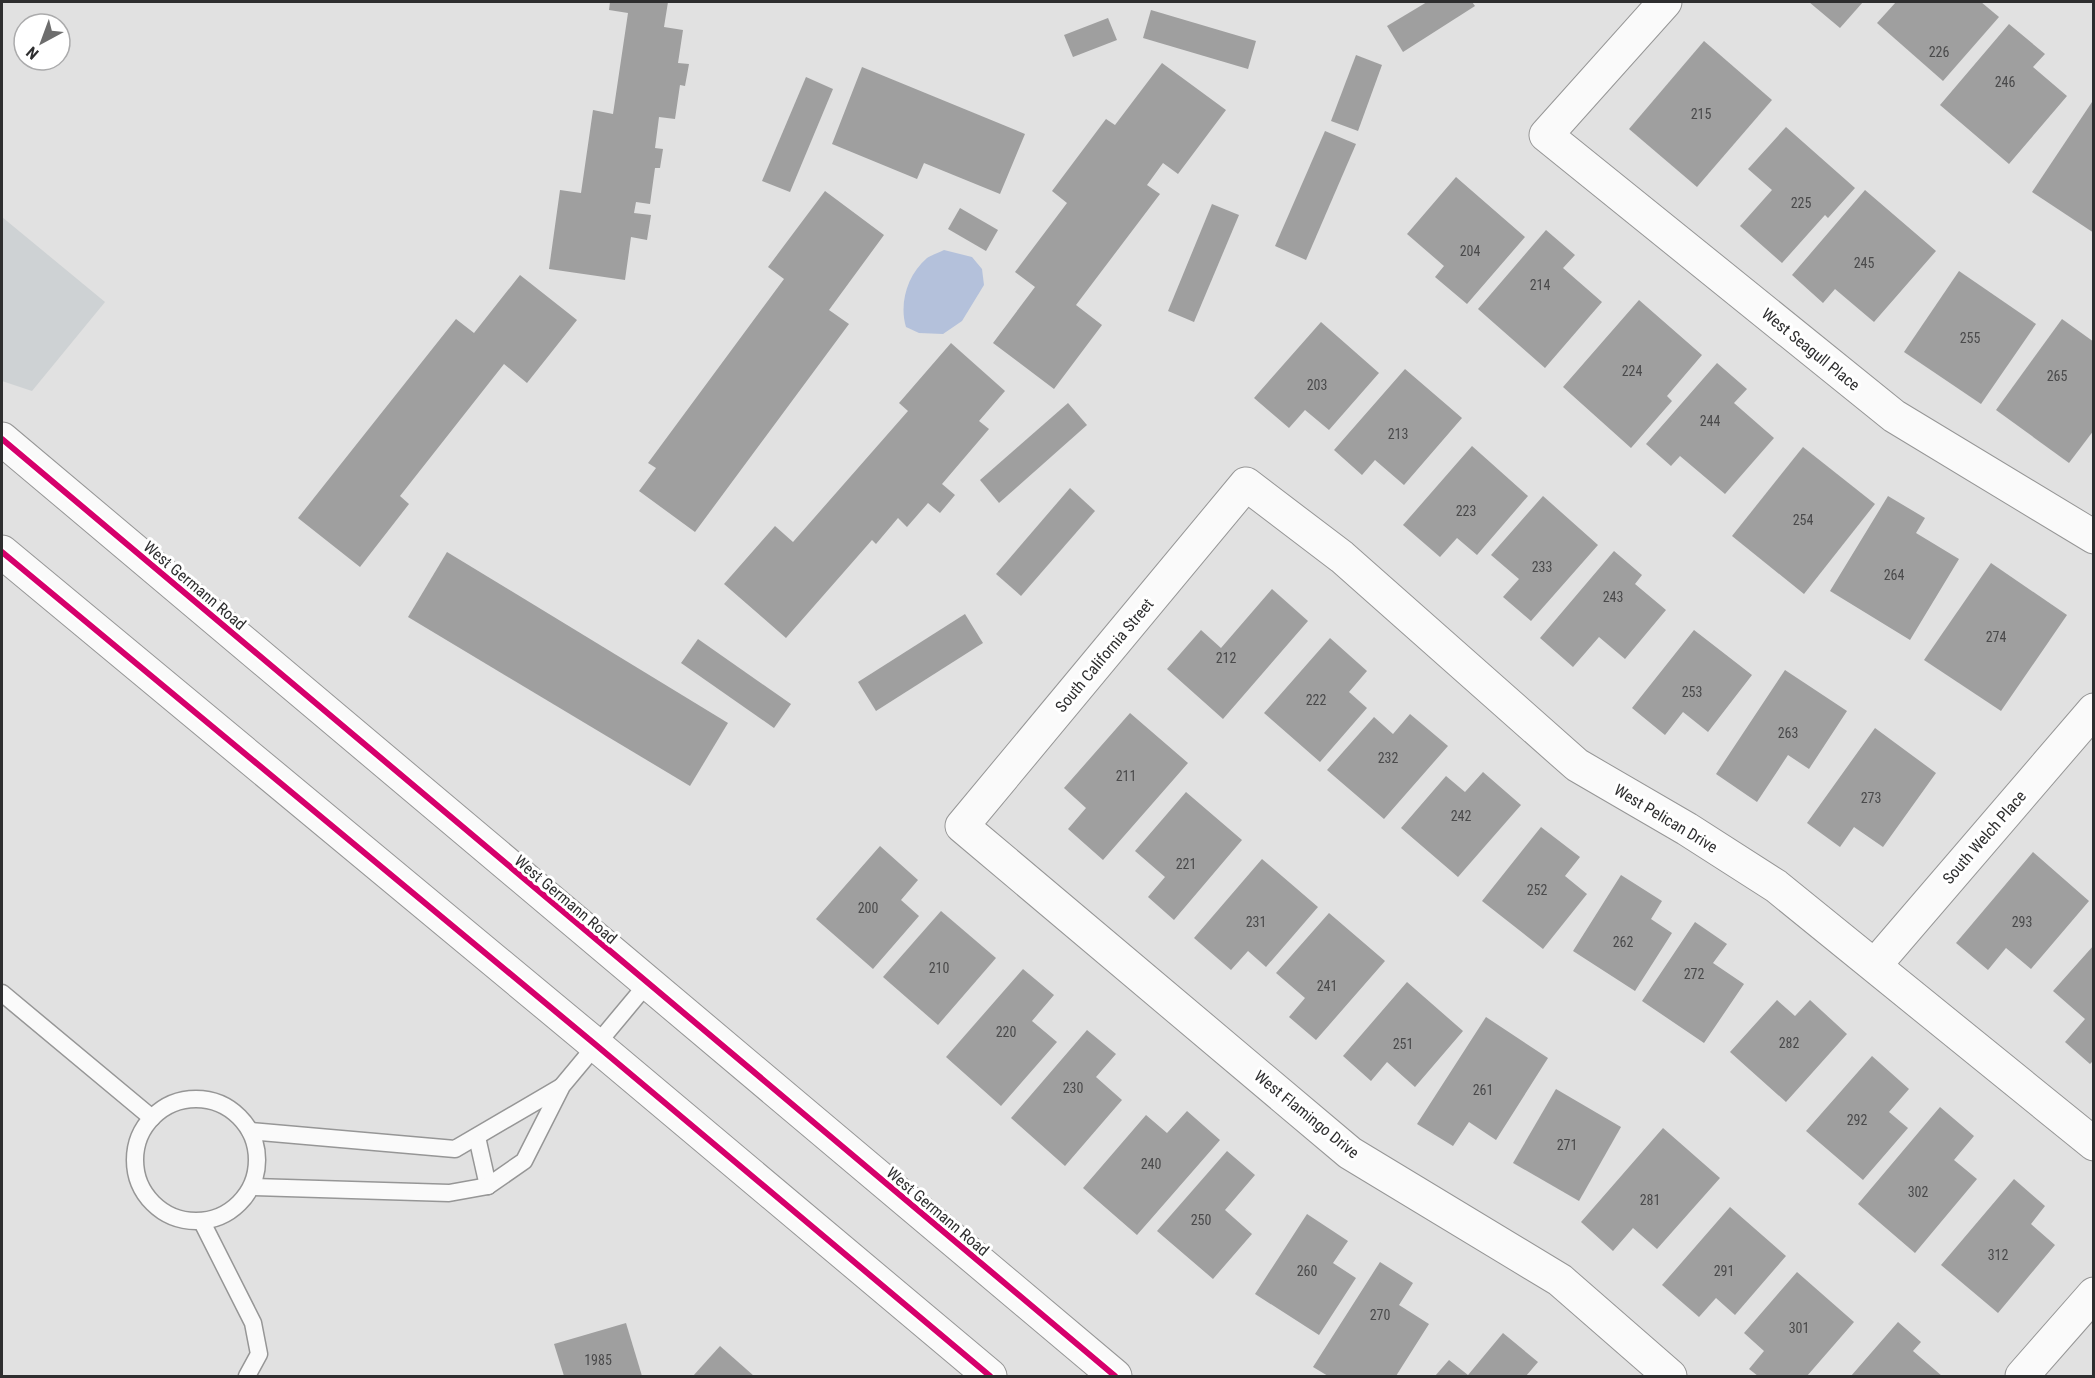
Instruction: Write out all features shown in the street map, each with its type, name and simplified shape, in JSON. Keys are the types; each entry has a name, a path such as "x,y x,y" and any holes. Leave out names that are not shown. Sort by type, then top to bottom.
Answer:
{"street":[{"name":"West Seagull Place","path":"1665,2 1546,135 1894,416 2094,537"},
{"name":"West Germann Road","path":"2,439 1115,1377"},
{"name":"South California Street","path":"962,826 1246,484"},
{"name":"West Pelican Drive","path":"1246,484 1342,557 1577,765 1776,886 1875,964 2094,1144"},
{"path":"2,552 597,1046 990,1377"},
{"name":"South Welch Place","path":"1875,964 2094,710"},
{"name":"West Flamingo Drive","path":"962,826 1350,1153 1560,1280 1670,1377"},
{"path":"2035,1372 2094,1294"}],"lane":[{"path":"252,1187 449,1192 488,1186 524,1161 562,1086 647,984"},
{"path":"2,993 152,1118"},
{"path":"250,1131 455,1149 562,1086"},
{"path":"186,1100 205,1100 223,1105 239,1116 250,1131 257,1149 257,1168 252,1187 240,1204 222,1216 202,1222 181,1220 161,1211 146,1196 137,1176 135,1156 140,1135 152,1118 167,1106 186,1100"},
{"path":"477,1137 488,1186"},
{"path":"202,1222 253,1323 259,1354 247,1377"}],"shaded area":[{"path":"2,217 105,302 32,391 2,381"}],"water":[{"path":"944,250 972,257 982,269 984,285 962,321 943,334 919,333 906,327 904,300 906,290 920,265 929,257"}],"building":[{"path":"610,2 668,2 664,27 683,30 678,63 689,64 685,86 680,85 675,119 659,117 655,148 663,149 660,168 655,168 650,204 636,202 634,213 651,215 647,240 631,237 625,280 549,269 560,190 581,193 593,110 613,114 628,13 609,10"},
{"path":"1427,2 1472,2 1475,6 1403,52 1387,26"},
{"path":"1809,2 1863,2 1840,28"},
{"path":"1896,2 1981,2 1999,17 1943,81 1877,23"},
{"path":"1151,10 1256,41 1248,69 1143,38"},
{"path":"1108,18 1117,40 1073,57 1064,35"},
{"path":"2009,24 2045,54 2033,67 2067,96 2009,164 1940,105"},
{"path":"1704,41 1772,100 1697,187 1629,129"},
{"path":"1356,55 1382,65 1358,131 1331,121"},
{"path":"1162,63 1226,110 1178,174 1163,163 1147,185 1160,194 1076,305 1102,325 1054,389 993,343 1035,287 1015,272 1067,203 1052,191 1106,119 1115,125"},
{"path":"862,67 1025,134 1000,194 924,163 917,179 832,144"},
{"path":"806,77 833,89 790,192 762,181"},
{"path":"2094,99 2094,233 2032,192"},
{"path":"1786,127 1855,188 1828,218 1825,215 1782,263 1740,226 1772,190 1748,169"},
{"path":"1325,131 1356,144 1306,260 1275,246"},
{"path":"1456,177 1525,237 1467,304 1435,277 1444,266 1407,234"},
{"path":"1865,190 1936,251 1874,322 1835,289 1823,303 1792,275"},
{"path":"825,191 884,235 829,310 849,324 695,532 639,491 656,468 648,463 784,279 768,267"},
{"path":"1212,204 1239,215 1194,322 1168,311"},
{"path":"960,208 998,230 986,251 948,229"},
{"path":"1546,230 1575,255 1563,268 1602,302 1545,368 1478,309"},
{"path":"1959,271 2036,324 1981,404 1904,352"},
{"path":"520,275 577,320 527,383 504,364 400,496 409,504 360,567 298,518 456,319 474,333"},
{"path":"1639,300 1702,355 1667,396 1672,401 1631,448 1563,387"},
{"path":"2062,319 2094,342 2094,430 2069,463 1996,410"},
{"path":"1321,322 1379,373 1329,430 1305,410 1289,428 1254,398"},
{"path":"951,343 1005,391 979,421 989,429 942,484 955,495 940,513 928,503 907,527 898,518 876,544 872,540 786,638 724,584 775,526 793,542 908,411 899,403"},
{"path":"1717,363 1747,389 1734,403 1774,438 1725,494 1680,456 1671,466 1646,444"},
{"path":"1405,369 1462,418 1404,485 1375,460 1362,475 1334,450"},
{"path":"1068,403 1087,425 999,503 980,480"},
{"path":"1472,446 1528,496 1477,555 1457,538 1440,557 1403,525"},
{"path":"1803,447 1875,504 1804,594 1732,536"},
{"path":"1070,488 1095,511 1021,596 996,574"},
{"path":"1543,496 1598,545 1531,621 1503,597 1519,579 1491,555"},
{"path":"1888,496 1925,518 1916,533 1959,559 1910,640 1830,591"},
{"path":"1614,551 1642,575 1635,584 1666,610 1625,659 1599,637 1573,667 1540,638"},
{"path":"447,552 728,723 690,786 408,617"},
{"path":"1991,563 2067,615 2001,711 1924,660"},
{"path":"1272,589 1308,621 1223,719 1167,669 1201,630 1221,648"},
{"path":"965,614 983,643 876,711 858,682"},
{"path":"1694,630 1752,675 1708,732 1683,712 1665,735 1632,708"},
{"path":"1330,638 1367,671 1349,692 1367,708 1320,762 1264,713"},
{"path":"698,639 791,704 774,728 681,663"},
{"path":"1785,670 1847,711 1809,769 1788,755 1757,802 1716,774"},
{"path":"1130,713 1188,763 1103,860 1068,829 1086,808 1064,788"},
{"path":"1410,714 1448,746 1384,819 1327,770 1374,717 1393,734"},
{"path":"1875,728 1936,773 1883,847 1854,827 1840,847 1807,823"},
{"path":"1483,772 1521,805 1458,877 1401,828 1446,776 1465,792"},
{"path":"1186,792 1242,840 1174,920 1148,897 1165,877 1135,851"},
{"path":"1541,827 1580,857 1565,876 1587,894 1543,949 1482,901"},
{"path":"880,846 918,880 901,900 919,916 873,969 816,919"},
{"path":"2033,852 2089,901 2031,969 2006,948 1988,970 1956,943"},
{"path":"1262,859 1318,907 1266,967 1248,951 1231,970 1194,938"},
{"path":"1621,875 1662,901 1651,919 1672,933 1635,991 1573,951"},
{"path":"941,911 996,958 938,1025 883,977"},
{"path":"1329,913 1385,961 1316,1040 1289,1017 1305,998 1276,973"},
{"path":"1695,922 1727,944 1713,963 1744,984 1704,1043 1642,1001"},
{"path":"2094,945 2094,1060 2090,1064 2065,1042 2085,1019 2053,991"},
{"path":"1023,969 1054,995 1032,1021 1057,1042 1001,1106 946,1057"},
{"path":"1407,982 1463,1031 1415,1087 1387,1062 1371,1081 1343,1056"},
{"path":"1777,1000 1795,1016 1810,1000 1847,1034 1786,1102 1730,1052"},
{"path":"1486,1017 1548,1058 1496,1140 1469,1122 1453,1146 1417,1124"},
{"path":"1087,1030 1116,1054 1096,1077 1122,1100 1065,1166 1011,1118"},
{"path":"1872,1056 1909,1089 1889,1112 1908,1128 1863,1180 1806,1131"},
{"path":"1556,1089 1621,1127 1579,1201 1513,1163"},
{"path":"1940,1107 1974,1136 1954,1160 1977,1179 1915,1253 1858,1204"},
{"path":"1187,1111 1220,1140 1137,1235 1083,1188 1146,1115 1167,1133"},
{"path":"1663,1128 1720,1178 1657,1249 1633,1228 1613,1251 1581,1222"},
{"path":"1227,1151 1255,1175 1225,1210 1252,1234 1213,1279 1157,1231"},
{"path":"2014,1179 2045,1206 2031,1224 2055,1245 1998,1313 1941,1265"},
{"path":"1730,1207 1786,1256 1735,1315 1716,1298 1699,1317 1662,1285"},
{"path":"1307,1214 1348,1241 1333,1263 1356,1278 1319,1335 1255,1294"},
{"path":"1380,1262 1413,1283 1399,1305 1429,1324 1396,1376 1328,1376 1313,1367"},
{"path":"1797,1272 1854,1322 1807,1376 1758,1376 1749,1369 1764,1351 1744,1333"},
{"path":"1898,1322 1921,1342 1913,1351 1942,1376 1851,1376"},
{"path":"626,1323 642,1376 564,1376 554,1344"},
{"path":"1503,1333 1538,1362 1526,1376 1435,1376 1449,1360 1468,1375"},
{"path":"720,1346 754,1376 693,1376"}],"cycle path":[{"path":"2,439 1115,1376"},
{"path":"2,552 596,1045 990,1376"}]}
